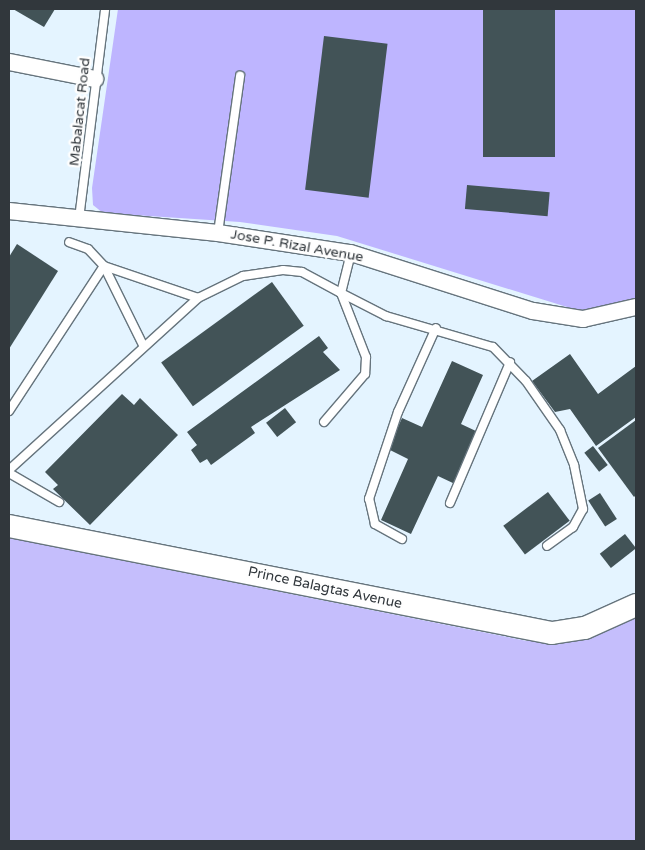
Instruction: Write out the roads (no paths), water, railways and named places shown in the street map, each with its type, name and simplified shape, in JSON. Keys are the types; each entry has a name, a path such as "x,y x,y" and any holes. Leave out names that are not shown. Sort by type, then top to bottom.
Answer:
{"main road":[{"name":"Prince Balagtas Avenue","path":"9,526 552,633 585,628 636,605"}],"street":[{"path":"9,62 95,79"},
{"name":"Jose P. Rizal Avenue","path":"9,211 218,232 351,253 533,311 583,319 636,307"}],"lane":[{"name":"Mabalacat Road","path":"79,219 105,9"},
{"path":"218,232 240,76"},
{"path":"69,242 88,249 104,266 143,345"},
{"path":"324,422 364,374 366,357 341,294 351,253"},
{"path":"104,266 198,298"},
{"path":"9,411 104,266"},
{"path":"59,502 9,472 143,345 198,298 243,276 283,270 302,272 386,316 436,328 492,347 510,362 560,430 582,496 577,522 548,546"},
{"path":"402,539 375,524 369,499 398,412 436,328"},
{"path":"450,502 510,362"}]}
